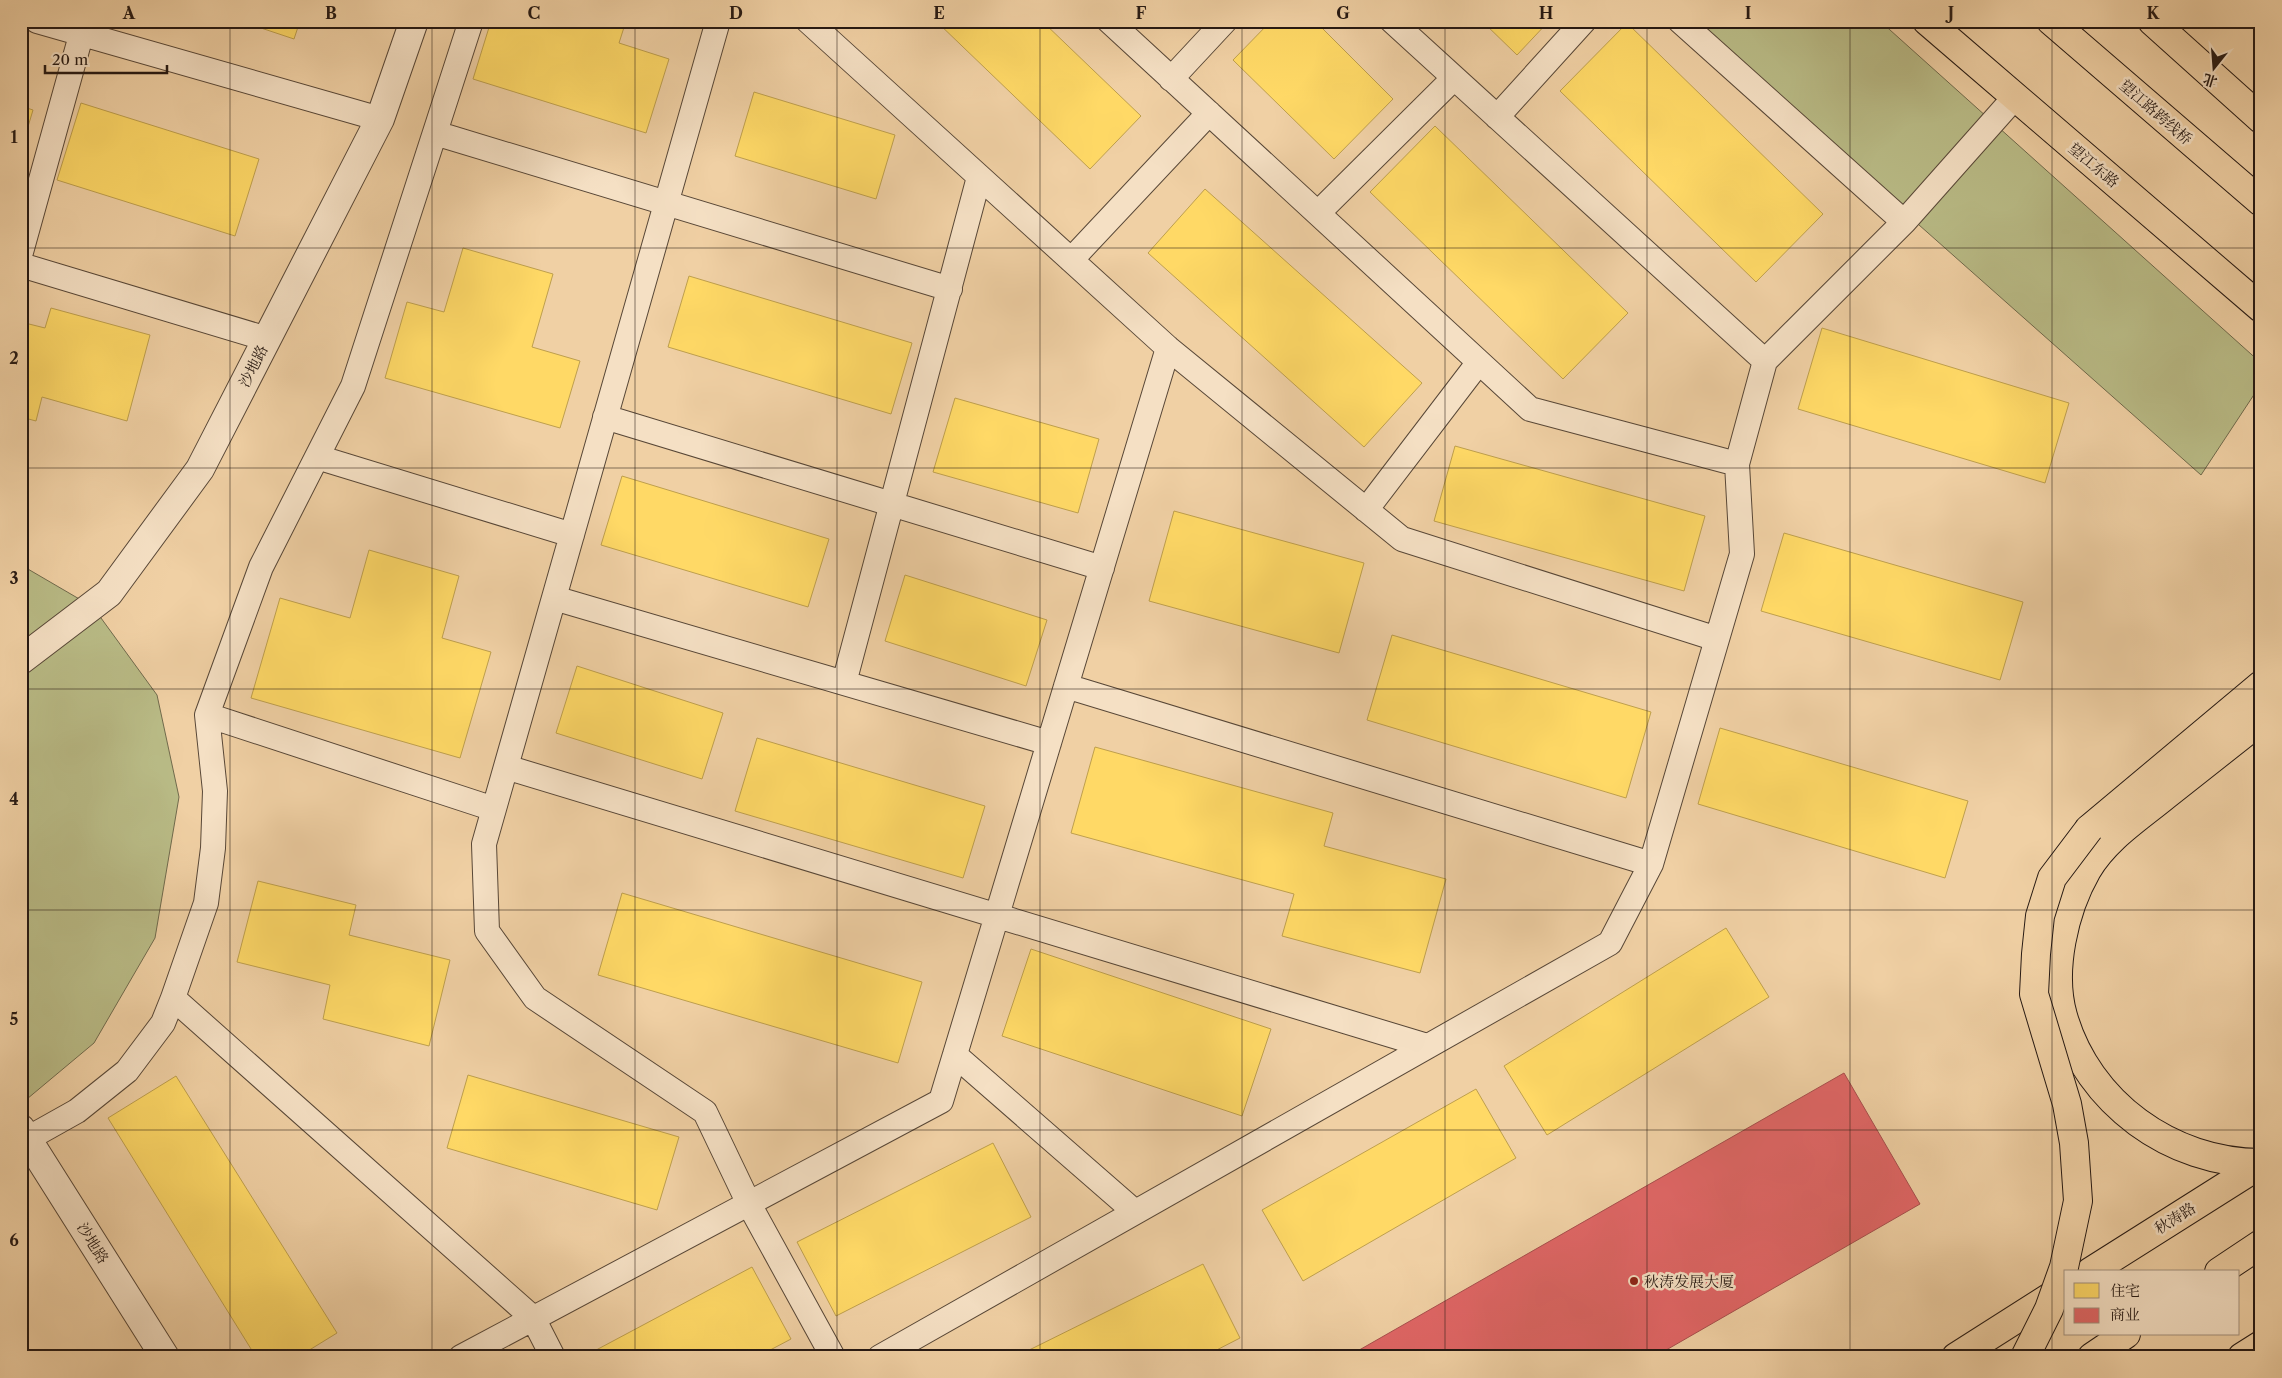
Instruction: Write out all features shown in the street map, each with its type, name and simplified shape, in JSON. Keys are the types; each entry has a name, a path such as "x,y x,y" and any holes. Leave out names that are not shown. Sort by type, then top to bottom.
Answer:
{"main road":[{"name":"望江东路","path":"1927,21 2261,308"},
{"name":"望江路跨线桥","path":"2051,21 2261,202"},
{"path":"2152,21 2261,119"},
{"path":"2024,1357 2049,1309 2064,1267 2078,1201 2074,1143 2067,1104 2034,994 2040,916 2052,878 2089,829 2261,685"},
{"path":"2261,720 2112,838 2088,869 2069,908 2062,940 2059,979 2062,1015 2076,1051 2094,1080 2116,1106 2156,1136 2201,1154 2245,1163 2261,1163"},
{"name":"秋涛路","path":"2093,1270 2261,1163"},
{"path":"2222,1270 2261,1244"},
{"path":"1956,1357 2064,1288"},
{"path":"2092,1357 2123,1336"},
{"path":"2242,1357 2261,1345"}],"street":[{"name":"沙地路","path":"21,660 110,593 200,470 380,119 414,21"},
{"name":"沙地路","path":"24,1134 165,1357"}],"lane":[{"path":"37,21 83,28 380,119"},
{"path":"24,1134 76,1111 127,1071 163,1023 206,903 213,848 215,791 207,715 261,568 353,386 471,21"},
{"path":"718,21 484,844 487,931 535,998 705,1112 749,1204 834,1357"},
{"path":"808,21 1168,348 1402,539 1717,639"},
{"path":"1108,21 1530,409 1736,464"},
{"path":"1171,79 1225,21"},
{"path":"1392,21 1765,361"},
{"path":"1497,117 1584,21"},
{"path":"1680,21 1904,222"},
{"path":"21,252 83,28"},
{"path":"1318,213 1454,78"},
{"path":"880,1357 1610,943 1651,864 1742,554 1736,464 1765,361 1904,222 2014,97"},
{"path":"1071,260 1209,113"},
{"path":"435,132 950,289"},
{"path":"844,683 979,177"},
{"path":"21,265 267,339"},
{"path":"461,1357 941,1102 1168,348"},
{"path":"1366,510 1479,362"},
{"path":"605,417 1102,568"},
{"path":"317,457 572,535"},
{"path":"554,598 1050,743"},
{"path":"1066,686 1651,864"},
{"path":"207,715 494,809"},
{"path":"506,767 1427,1046"},
{"path":"173,998 533,1318 553,1357"},
{"path":"955,1055 1135,1212"}],"green space":[{"path":"1689,21 1880,21 2261,363 2261,384 2201,475"},
{"path":"21,565 93,607 157,695 179,797 155,938 94,1043 21,1104"}],"building: 住宅":[{"path":"240,21 300,21 294,39"},
{"path":"491,21 626,21 619,43 669,59 646,133 473,79"},
{"path":"936,21 1042,21 1141,116 1090,169"},
{"path":"1271,21 1315,21 1393,99 1334,159 1233,60"},
{"path":"1482,21 1549,21 1517,55"},
{"path":"1627,23 1823,214 1756,282 1560,91"},
{"path":"754,92 895,135 876,199 735,156"},
{"path":"81,103 259,159 235,236 57,180"},
{"path":"21,106 33,110 21,150"},
{"path":"1435,126 1628,313 1563,379 1370,192"},
{"path":"1205,189 1422,383 1364,447 1148,253"},
{"path":"463,248 553,274 532,347 580,361 560,428 385,378 407,302 444,312"},
{"path":"689,276 912,343 891,414 668,347"},
{"path":"51,308 150,335 127,421 42,397 36,421 21,417 21,322 45,328"},
{"path":"1822,328 2069,403 2045,483 1798,409"},
{"path":"955,398 1099,439 1078,513 933,472"},
{"path":"1455,446 1705,516 1684,591 1434,521"},
{"path":"622,476 829,539 808,607 601,545"},
{"path":"1174,511 1364,563 1339,653 1149,601"},
{"path":"1784,533 2023,602 2000,680 1761,611"},
{"path":"369,550 459,576 442,638 491,652 460,758 251,698 280,598 350,618"},
{"path":"905,575 1047,620 1026,686 885,641"},
{"path":"1392,635 1651,712 1626,798 1367,720"},
{"path":"577,666 723,713 702,779 556,733"},
{"path":"1720,728 1968,801 1945,878 1698,804"},
{"path":"757,738 985,806 963,878 735,811"},
{"path":"1095,747 1333,813 1324,846 1446,879 1420,973 1282,936 1294,894 1071,833"},
{"path":"258,881 356,905 349,935 450,960 429,1046 323,1019 330,985 237,962"},
{"path":"622,893 922,982 898,1063 598,975"},
{"path":"1726,928 1769,997 1547,1135 1504,1066"},
{"path":"1031,949 1271,1029 1242,1116 1002,1036"},
{"path":"468,1075 679,1137 657,1210 447,1148"},
{"path":"176,1076 337,1333 298,1357 256,1357 108,1118"},
{"path":"1476,1089 1516,1158 1303,1281 1262,1210"},
{"path":"993,1143 1031,1217 836,1316 797,1242"},
{"path":"1203,1264 1240,1338 1203,1357 1015,1357"},
{"path":"752,1267 791,1339 757,1357 583,1357"}],"building: 商业":[{"name":"秋涛发展大厦","path":"1844,1073 1920,1204 1654,1357 1347,1357"}],"place":[{"name":"秋涛发展大厦","path":"1634,1281"}]}
